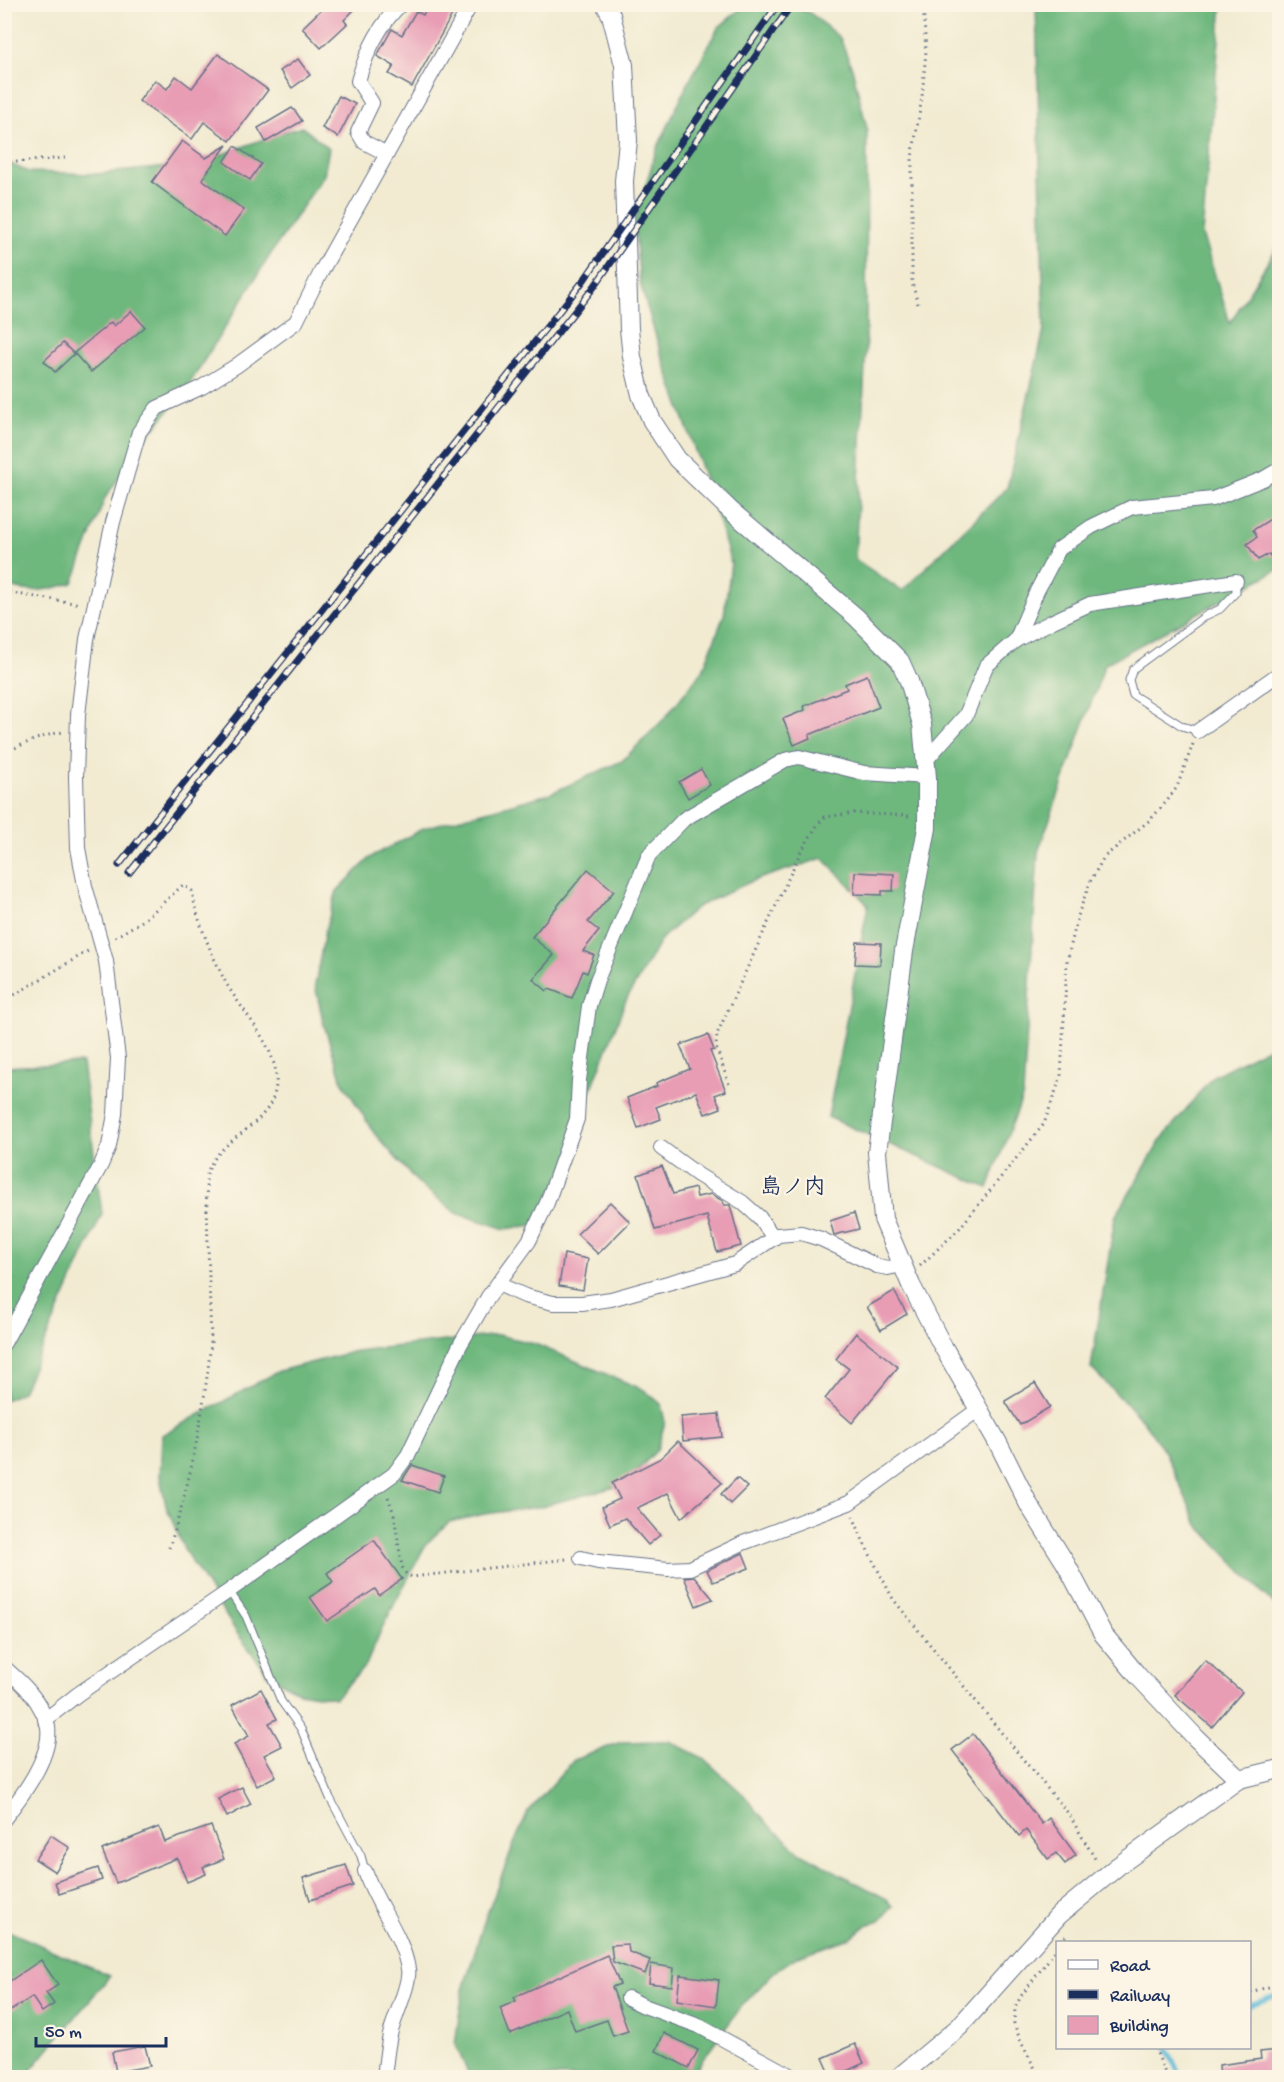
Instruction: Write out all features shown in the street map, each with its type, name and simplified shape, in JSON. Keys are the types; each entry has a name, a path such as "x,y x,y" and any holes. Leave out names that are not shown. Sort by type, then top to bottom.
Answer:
{"street":[{"path":"387,154 364,142 358,132 372,103 358,81 365,57 388,16 401,4"},
{"path":"4,1343 101,1165 109,1146 114,1114 118,1058 114,1019 106,961 85,886 78,848 77,730 87,639 113,522 139,432 157,408 228,372 296,322 322,270 471,4"},
{"path":"605,4 611,15 624,65 627,140 624,181 630,329 634,368 641,395 652,421 677,459 730,510 873,632 900,661 918,709 927,768 927,817 918,884 900,972 877,1152 883,1219 904,1270 941,1343 998,1443 1029,1505 1066,1564 1103,1634 1189,1731 1239,1779"},
{"path":"1016,640 1037,591 1059,549 1091,527 1132,507 1213,499 1263,479 1280,469"},
{"path":"45,1720 78,1694 394,1474 408,1455 460,1345 498,1284 530,1241 547,1203 577,1119 579,1080 589,1006 597,980 649,855 684,819 785,760 799,757 864,773 927,768 966,715 986,666 1016,640 1090,604 1236,581"},
{"path":"1198,731 1280,673"},
{"path":"660,1148 742,1202 759,1217 774,1238"},
{"path":"498,1284 525,1296 553,1303 582,1303 611,1299 735,1264 778,1235 801,1233 821,1239 877,1266 904,1270"},
{"path":"581,1558 598,1562 668,1569 690,1568 743,1544 849,1503 979,1409"},
{"path":"4,1667 31,1694 45,1720 48,1733 37,1769 27,1789 4,1819"},
{"path":"898,2078 959,2028 1059,1916 1105,1877 1239,1779 1280,1769"},
{"path":"365,1871 372,1892 389,1920 409,1970 408,1980 390,2035 384,2078"},
{"path":"628,1998 699,2026 795,2078"}],"lane":[{"path":"1198,731 1182,726 1133,695 1129,680 1133,669 1205,616 1220,609 1236,592 1236,581"},
{"path":"229,1591 246,1616 281,1701 301,1729 330,1798 361,1856 365,1871"}],"path":[{"path":"918,304 912,283 912,158 922,97 926,51 923,4"},
{"path":"4,163 65,158"},
{"path":"4,592 94,607"},
{"path":"4,753 51,733 77,730"},
{"path":"904,1270 914,1271 958,1230 1044,1124 1061,1076 1067,961 1079,912 1091,880 1104,857 1150,820 1167,801 1177,787 1198,731"},
{"path":"729,1084 716,1047 717,1034 800,853 818,824 825,817 854,813 927,817"},
{"path":"4,1001 90,949 102,946 144,920 183,885 192,891 195,908 225,981 272,1057 277,1081 275,1094 266,1112 219,1152 208,1168 206,1179 211,1342 207,1379 182,1509 169,1548"},
{"path":"380,1483 388,1496 394,1514 402,1567 406,1574 412,1577 581,1558"},
{"path":"849,1503 864,1543 893,1599 1068,1813 1091,1848 1105,1877"},
{"path":"1040,2078 1014,2024 1015,2007 1056,1950"},
{"path":"1251,1992 1280,1984"},
{"path":"1155,2049 1167,2078"}],"green space":[{"path":"745,5 787,5 810,13 840,38 852,68 867,128 866,347 855,559 902,591 1007,488 1044,330 1036,5 1222,5 1202,234 1230,323 1279,244 1279,569 1105,664 1038,852 1023,1095 988,1188 828,1117 868,905 823,858 752,881 697,907 662,938 626,1000 588,1098 560,1187 541,1224 505,1229 456,1213 418,1183 374,1133 342,1081 324,1025 315,985 325,931 337,891 371,857 424,828 549,794 622,761 664,719 703,670 724,615 731,563 710,493 661,354 640,283 634,224 656,151 685,89 718,28"},
{"path":"302,127 329,148 324,175 272,252 185,391 145,439 105,498 73,583 30,591 5,585 4,161 28,172 96,174 167,167 223,154"},
{"path":"1279,1042 1279,1610 1198,1525 1165,1452 1143,1421 1091,1368 1115,1217 1161,1140 1213,1076"},
{"path":"82,1063 102,1214 22,1392 5,1400 5,1067"},
{"path":"498,1335 535,1344 644,1390 661,1404 665,1422 657,1450 623,1485 538,1507 485,1514 449,1522 426,1544 382,1628 366,1665 335,1698 299,1692 269,1676 237,1633 185,1551 166,1506 160,1477 162,1435 279,1371 356,1351"},
{"path":"669,1741 703,1758 744,1795 767,1823 801,1853 887,1899 893,1906 882,1919 867,1925 850,1938 798,1956 773,1973 741,2007 690,2077 470,2077 455,2044 463,1990 484,1922 528,1812 574,1760 621,1742"},
{"path":"4,1929 110,1976 25,2077 5,2077"}],"building":[{"path":"327,4 360,4 344,20 347,24 321,48 302,28"},
{"path":"429,4 458,4 412,87 389,74 394,66 377,56 392,29 402,35 416,11 423,15"},
{"path":"218,54 268,90 230,141 204,122 192,139 139,101 155,80 167,89 176,76 192,88"},
{"path":"298,59 310,75 292,88 280,71"},
{"path":"339,96 355,104 338,137 322,128"},
{"path":"292,108 302,121 266,142 258,128"},
{"path":"182,141 206,158 227,145 202,179 244,210 225,236 152,182"},
{"path":"235,146 261,164 250,180 224,162"},
{"path":"131,311 145,327 91,372 74,353 111,322 114,326"},
{"path":"63,343 74,354 55,372 44,361"},
{"path":"1280,513 1280,551 1271,557 1269,554 1258,560 1247,544 1257,537 1253,530"},
{"path":"867,675 879,707 809,735 810,738 794,745 783,719 805,710 804,706 847,689 845,684"},
{"path":"701,769 710,785 688,798 679,782"},
{"path":"588,869 614,891 588,922 599,931 583,951 594,955 587,973 583,971 572,998 549,989 547,991 533,979 554,955 532,937"},
{"path":"855,872 894,874 893,891 882,891 882,895 854,894"},
{"path":"857,942 881,943 880,965 855,964"},
{"path":"708,1035 714,1050 710,1051 726,1091 715,1095 721,1108 705,1114 696,1092 656,1107 661,1119 638,1128 627,1098 690,1069 680,1045"},
{"path":"662,1166 673,1194 695,1188 697,1197 711,1194 723,1201 724,1205 730,1205 741,1246 717,1252 707,1216 655,1230 638,1175"},
{"path":"610,1202 630,1222 598,1254 577,1234"},
{"path":"854,1213 859,1229 834,1235 830,1221"},
{"path":"564,1254 588,1259 583,1290 559,1286"},
{"path":"894,1291 907,1314 881,1330 867,1307"},
{"path":"856,1333 898,1367 852,1423 825,1399 849,1369 836,1359"},
{"path":"1035,1383 1050,1407 1020,1425 1005,1401"},
{"path":"719,1414 722,1437 683,1441 681,1417"},
{"path":"678,1441 722,1483 681,1518 668,1493 637,1508 660,1535 648,1545 625,1518 610,1525 602,1507 620,1499 612,1483 661,1458"},
{"path":"412,1465 444,1476 438,1492 402,1480"},
{"path":"737,1478 747,1487 730,1504 721,1494"},
{"path":"374,1540 402,1579 379,1595 375,1589 327,1621 310,1597 333,1582 327,1573"},
{"path":"743,1553 749,1568 713,1582 707,1570"},
{"path":"694,1576 713,1599 696,1606 684,1577"},
{"path":"1205,1660 1242,1692 1212,1727 1175,1695"},
{"path":"261,1689 277,1719 269,1723 282,1746 264,1755 276,1776 257,1786 234,1744 249,1736 232,1705"},
{"path":"973,1734 1042,1824 1049,1818 1076,1855 1065,1864 1056,1853 1048,1859 1026,1830 1019,1836 952,1750"},
{"path":"242,1787 251,1804 227,1817 218,1799"},
{"path":"211,1826 224,1859 203,1867 206,1874 187,1882 177,1858 116,1883 102,1850 159,1827 165,1842"},
{"path":"51,1835 70,1848 55,1872 35,1859"},
{"path":"346,1865 353,1886 310,1900 303,1878"},
{"path":"98,1868 102,1880 59,1894 55,1882"},
{"path":"628,1944 629,1952 650,1960 645,1974 613,1962 611,1945"},
{"path":"607,1955 620,1984 612,1987 628,2031 613,2036 607,2020 575,2031 567,2009 510,2034 500,2008 516,2001 514,1997"},
{"path":"41,1960 58,1985 46,1993 54,2004 42,2012 32,1997 4,2015 4,1985"},
{"path":"651,1964 674,1968 672,1986 649,1983"},
{"path":"680,1975 719,1980 716,2006 677,2000"},
{"path":"664,2033 698,2050 689,2068 656,2051"},
{"path":"855,2044 864,2063 832,2078 823,2058"},
{"path":"145,2046 150,2066 116,2072 112,2052"},
{"path":"1280,2050 1280,2078 1220,2078 1219,2065 1261,2059 1260,2052"}],"waterway":[{"path":"1251,2005 1280,1994"},
{"path":"1167,2049 1181,2078"}],"railway":[{"path":"119,865 584,280 778,4"},
{"path":"129,873 594,287 792,4"}],"district":[{"name":"島ノ内","path":"793,1189"}]}
